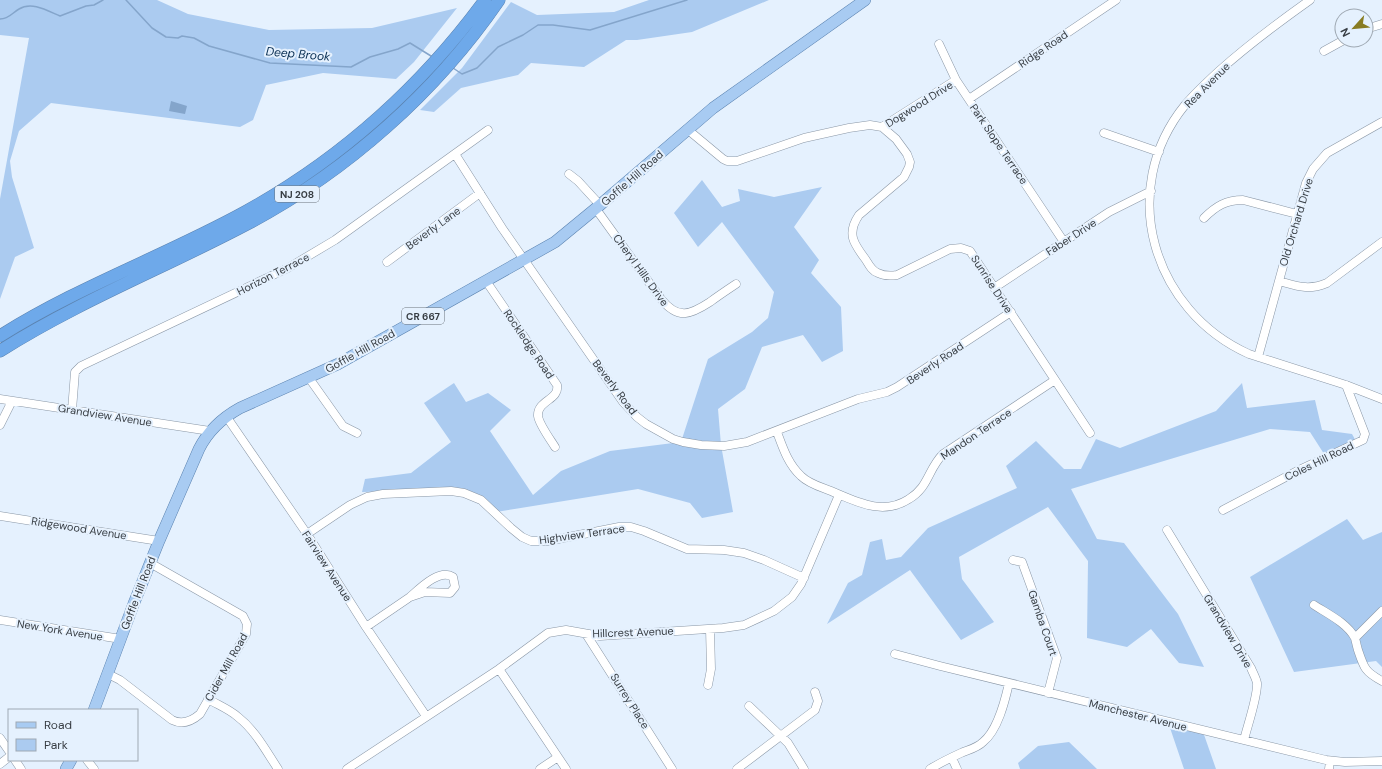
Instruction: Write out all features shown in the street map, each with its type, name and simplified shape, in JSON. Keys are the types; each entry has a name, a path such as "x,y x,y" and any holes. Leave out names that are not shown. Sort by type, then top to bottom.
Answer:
{"highway":[{"name":"NJ 208","path":"0,336 59,303 244,212 280,192 314,169 362,131 408,90 450,44 485,0"},
{"name":"NJ 208","path":"0,351 64,314 250,223 321,179 370,140 416,98 459,52 499,0"}],"main road":[{"name":"Goffle Hill Road","path":"94,709 150,563 199,449 210,431 226,416 240,408 338,364 555,242 713,108 864,0"}],"street":[{"name":"Ridge Road","path":"969,99 1116,0"},
{"name":"Rea Avenue","path":"1310,0 1260,36 1201,87 1178,114 1159,152 1153,173 1150,205 1151,227 1160,262 1175,291 1193,314 1210,330 1237,348 1258,357 1346,385 1382,399"},
{"name":"Park Slope Terrace","path":"938,44 956,80 1064,242"},
{"path":"1324,51 1334,46"},
{"name":"Dogwood Drive","path":"882,127 956,80"},
{"name":"Old Orchard Drive","path":"1258,357 1306,183 1313,169 1322,157 1382,122"},
{"path":"687,130 723,159 732,162 804,138 870,125 882,127"},
{"name":"Sunrise Drive","path":"882,127 896,139 907,154 910,162 904,177 859,215 852,231 855,244 870,266 878,273 884,275 897,275 950,249 966,249 973,254 1090,433"},
{"name":"Horizon Terrace","path":"72,410 75,372 80,366 288,268 309,256 334,240 488,130"},
{"path":"1104,133 1159,152"},
{"name":"Beverly Road","path":"455,154 496,220 623,402 646,424 673,439 683,442 701,445 735,445 777,432 858,399 886,392 907,382 1010,312"},
{"path":"570,174 578,180 598,207"},
{"name":"Faber Drive","path":"994,288 1109,212 1151,191"},
{"name":"Beverly Lane","path":"386,262 480,193"},
{"path":"1204,218 1214,208 1228,201 1236,200 1243,200 1297,214"},
{"name":"Cheryl Hills Drive","path":"598,207 661,299 673,311 686,314 695,311 736,284"},
{"path":"1279,281 1302,287 1321,286 1382,242"},
{"name":"Rockledge Road","path":"486,281 557,385 558,390 556,394 542,404 538,413 540,421 554,447"},
{"path":"309,378 343,426 356,433"},
{"name":"Mandon Terrace","path":"777,432 787,459 801,476 814,484 865,505 879,507 891,506 910,499 923,487 927,482 932,468 943,454 1055,380"},
{"name":"Coles Hill Road","path":"1223,510 1302,469 1363,440 1365,434 1346,385"},
{"name":"Grandview Avenue","path":"0,399 210,431"},
{"path":"0,425 12,401"},
{"name":"Fairview Avenue","path":"226,416 307,534 366,628 426,716"},
{"name":"Highview Terrace","path":"307,534 350,505 367,497 390,494 451,491 464,493 481,500 511,528 522,537 531,541 548,541 619,527 631,527 687,549 724,550 752,556 804,578"},
{"name":"Hillcrest Avenue","path":"347,769 499,669 548,633 574,630 600,636 737,627 753,622 774,611 792,597 804,578 839,495"},
{"name":"Ridgewood Avenue","path":"0,516 159,541"},
{"name":"Grandview Drive","path":"1167,530 1251,668 1256,680 1257,685 1255,695 1244,740"},
{"name":"Gamba Court","path":"1013,560 1022,562 1057,658 1048,693"},
{"name":"Cider Mill Road","path":"108,674 120,680 175,722 185,722 196,718 200,714 246,634 246,619 240,614 150,563"},
{"path":"366,628 426,584 444,575 450,575 453,577 455,587 450,593 425,592 410,597"},
{"path":"1314,605 1345,626 1355,638 1365,669 1369,674 1382,681"},
{"path":"1355,638 1382,611"},
{"name":"New York Avenue","path":"0,620 121,639"},
{"path":"708,685 711,660 710,629"},
{"name":"Surrey Place","path":"586,634 672,769"},
{"name":"Manchester Avenue","path":"896,654 1048,693 1244,740 1330,765 1352,762 1382,761"},
{"path":"499,669 566,769"},
{"path":"930,769 977,746 987,738 1002,711 1009,683"},
{"path":"737,769 815,710 818,701 815,692"},
{"path":"208,700 237,716 244,722 255,734 278,769"},
{"path":"749,706 788,742 804,769"},
{"path":"0,738 8,750"},
{"path":"540,769 558,757"},
{"path":"0,764 8,758"},
{"path":"952,758 958,769"},
{"path":"88,761 94,769"}],"green space":[{"path":"0,0 157,0 188,14 269,30 372,28 457,8 414,62 396,79 323,73 266,85 253,120 240,127 51,103 19,131 10,161 12,177 34,248 15,257 0,299 0,199 29,38 0,35"},
{"path":"649,0 769,0 692,32 637,40 626,40 584,67 531,63 518,75 461,88 434,112 420,110 462,68 511,2 537,15 614,12"},
{"path":"702,180 722,207 740,201 738,189 774,197 822,187 794,227 819,260 811,273 841,307 843,351 822,362 803,335 762,347 745,389 718,409 721,445 733,512 702,518 690,503 638,489 496,512 451,490 362,492 365,479 411,473 451,442 424,403 454,383 466,402 488,393 511,410 490,431 533,495 561,471 610,451 681,442 708,359 752,332 768,318 774,292 722,222 698,247 674,213"},
{"path":"1242,383 1247,408 1315,400 1322,430 1352,434 1357,443 1326,457 1310,432 1270,429 1071,489 1097,539 1124,543 1178,614 1204,667 1179,663 1151,629 1127,647 1087,638 1088,561 1048,507 959,557 962,579 994,622 961,640 910,570 827,624 848,583 862,575 870,542 882,539 886,560 901,557 928,528 1017,488 1006,466 1036,441 1064,469 1081,469 1096,439 1120,448 1216,411"},
{"path":"1347,519 1363,540 1382,532 1382,667 1376,661 1294,672 1250,577"},
{"path":"1168,722 1202,729 1216,769 1184,769"},
{"path":"1069,742 1097,769 1020,769 1018,763 1038,746"}],"shaded area":[{"path":"171,101 187,106 185,114 169,111"}],"waterway":[{"name":"Deep Brook","path":"0,19 6,18 19,9 29,6 45,9 60,16 86,6 94,5 103,0"},
{"name":"Deep Brook","path":"126,0 152,28 166,37 178,38 182,36 194,38 209,46 270,63 351,67 370,57 398,49 410,43 431,56"},
{"name":"Deep Brook","path":"453,68 462,74 477,68 498,47 523,35 538,25 553,25 590,30 687,0"}]}
